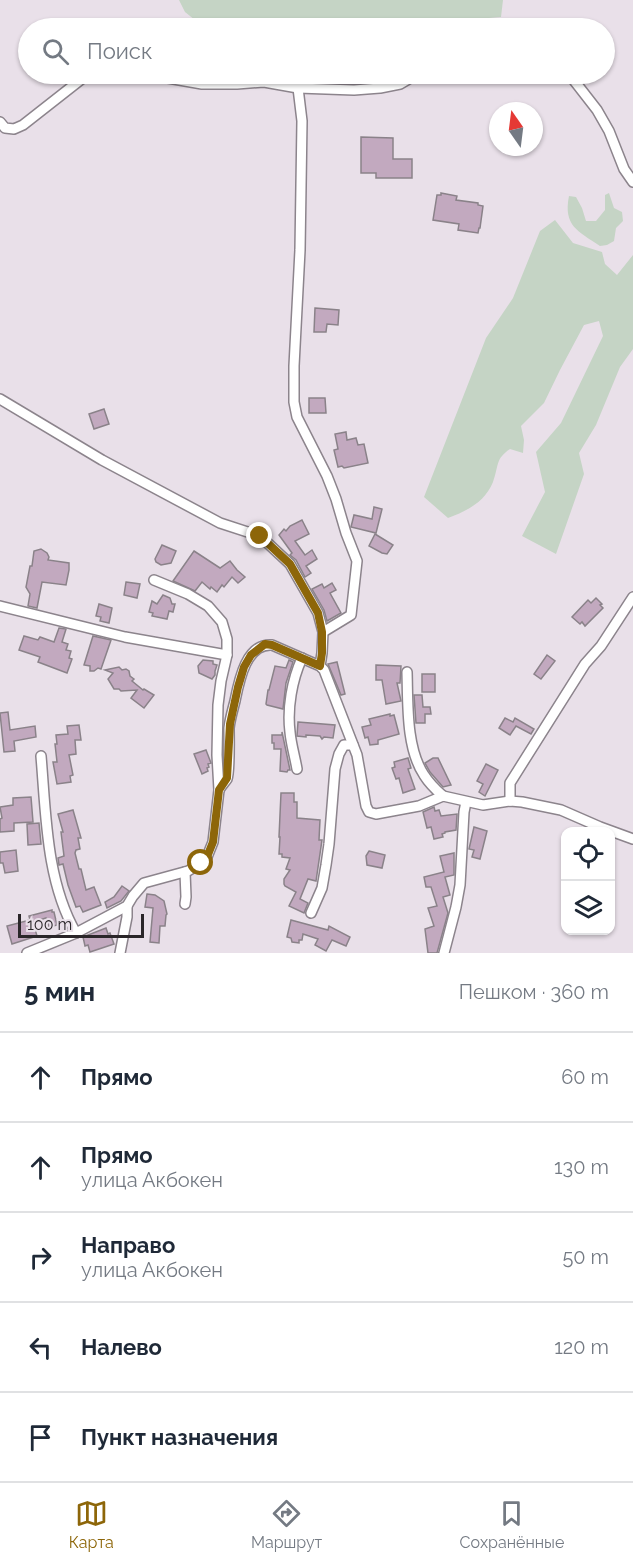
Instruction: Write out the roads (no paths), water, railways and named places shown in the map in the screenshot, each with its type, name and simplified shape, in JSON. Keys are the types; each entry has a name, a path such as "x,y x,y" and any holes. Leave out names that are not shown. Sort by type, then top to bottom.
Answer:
{"street":[{"path":"0,122 5,128 14,129 75,84"},
{"path":"202,84 237,84"},
{"path":"275,84 297,88 380,91 400,84"},
{"path":"577,84 597,110 609,131 624,169 633,182"},
{"path":"297,88 302,121 294,402 297,417 327,476 357,561 351,615 322,632"},
{"path":"0,399 102,460 220,523 260,536 290,564 318,613 322,632 320,666"},
{"path":"120,953 127,906 144,883 185,872 207,857 213,842 219,790 218,705 228,639 222,622 208,606 188,594 154,580"},
{"path":"510,801 510,783 585,664 601,646 633,597"},
{"path":"0,606 125,637 227,655"},
{"path":"219,790 227,778 230,724 244,667 251,655 265,644 302,658 324,670 357,755 369,812 376,814 419,806 443,796"},
{"path":"297,769 289,718 290,701 302,658"},
{"path":"407,672 410,735 416,758 423,774 443,796 483,805 510,801 561,810 633,839"},
{"path":"311,913 322,888 324,876 335,769 344,745 353,745"},
{"path":"41,756 53,872 63,908 76,933"},
{"path":"444,953 460,885 466,802"},
{"path":"185,872 185,904"},
{"path":"27,953 76,933 127,906"}]}
